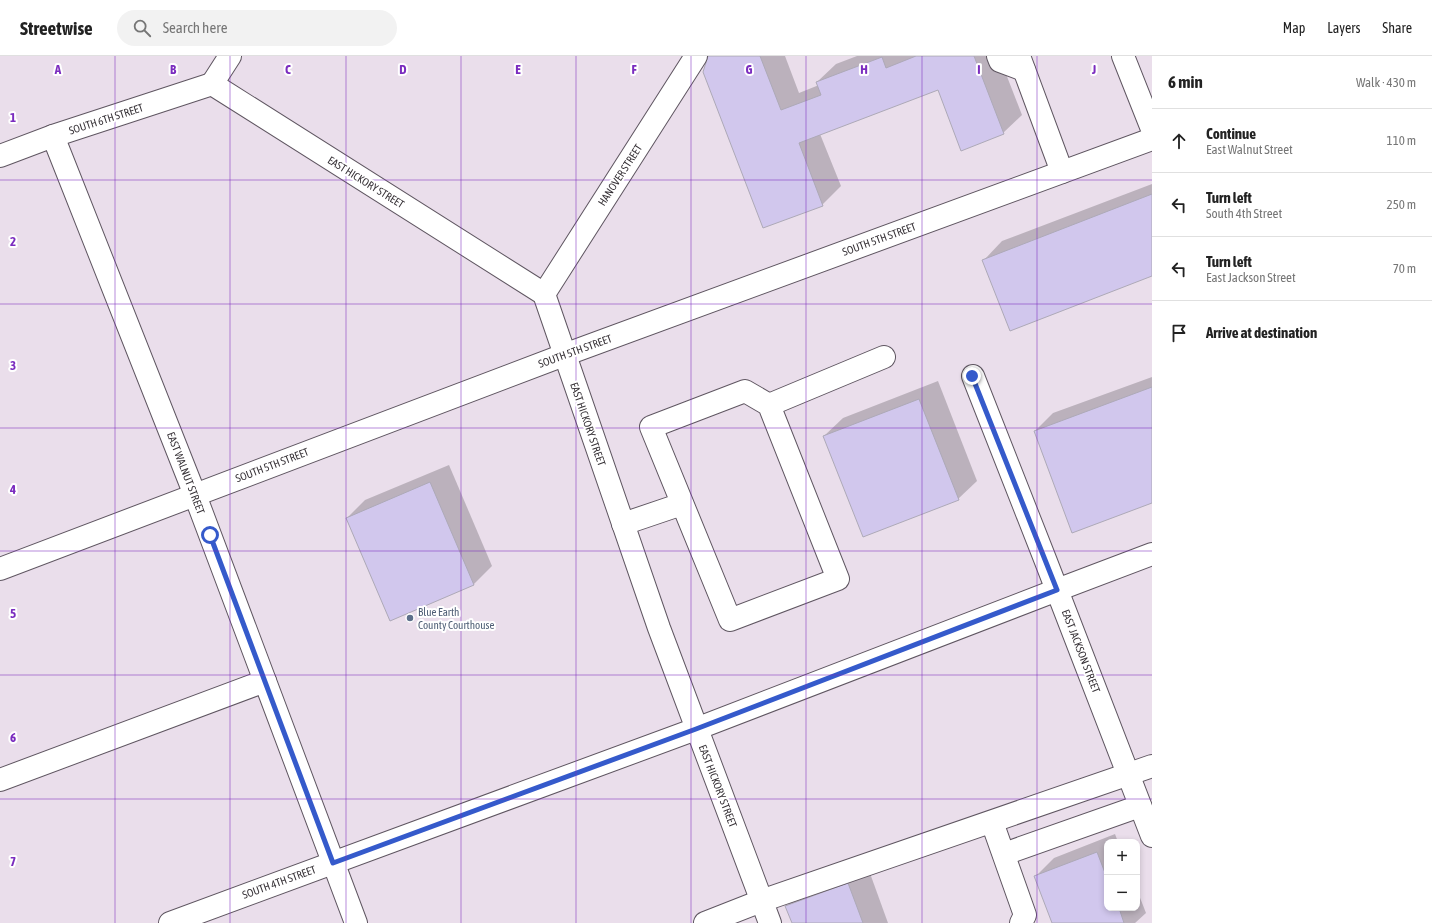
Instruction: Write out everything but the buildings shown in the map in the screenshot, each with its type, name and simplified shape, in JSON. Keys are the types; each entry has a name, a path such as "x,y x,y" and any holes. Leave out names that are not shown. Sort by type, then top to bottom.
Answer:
{"street":[{"path":"212,84 230,56"},
{"name":"HANOVER STREET","path":"544,294 696,56"},
{"path":"998,56 1000,61 1022,63 1062,172"},
{"path":"1123,56 1144,88 1152,129"},
{"name":"SOUTH 6TH STREET","path":"0,156 53,136 212,84"},
{"name":"EAST HICKORY STREET","path":"212,84 544,294 623,524 696,729 770,923"},
{"name":"EAST WALNUT STREET","path":"53,136 195,494 356,923"},
{"name":"SOUTH 5TH STREET","path":"0,569 564,355 1152,139"},
{"path":"769,405 884,358"},
{"name":"EAST JACKSON STREET","path":"972,376 1152,836"},
{"path":"745,391 769,405 838,579 730,620 682,504 651,427 745,391"},
{"path":"623,524 682,504"},
{"name":"SOUTH 4TH STREET","path":"170,923 696,729 1152,554"},
{"path":"0,780 265,681"},
{"path":"705,923 1152,766"},
{"path":"1004,854 1140,806"},
{"path":"992,822 1029,920"}],"place":[{"name":"Blue Earth County Courthouse","path":"410,618"}],"route":[{"path":"210,535 333,863 696,729 1057,590 1046,559 972,376"}]}
